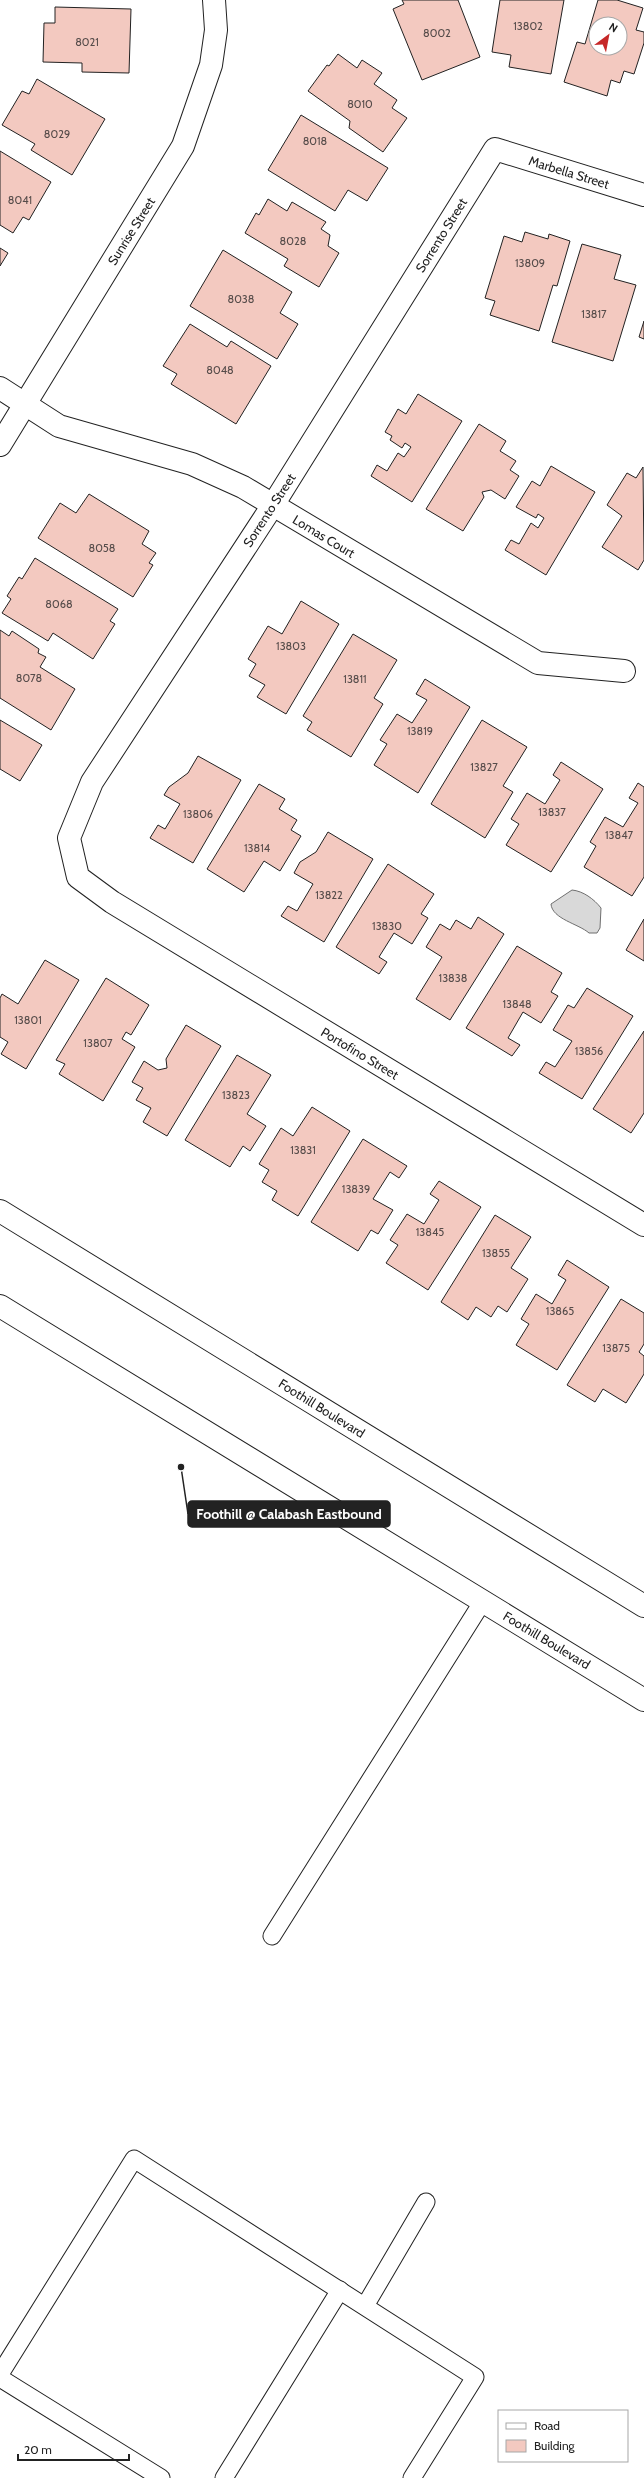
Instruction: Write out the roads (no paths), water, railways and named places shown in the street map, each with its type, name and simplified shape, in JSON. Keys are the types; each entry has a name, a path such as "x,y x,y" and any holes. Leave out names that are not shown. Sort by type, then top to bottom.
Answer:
{"street":[{"name":"Sunrise Street","path":"0,445 183,146 211,65 216,30 214,0"},
{"name":"Marbella Street","path":"495,149 644,195"},
{"name":"Sorrento Street","path":"78,877 69,838 92,782 273,505 495,149"},
{"name":"Lomas Court","path":"0,388 59,426 192,464 243,487 538,663 624,671"},
{"name":"Portofino Street","path":"78,877 112,902 165,936 644,1225"},
{"name":"Foothill Boulevard","path":"0,1211 644,1606"},
{"name":"Foothill Boulevard","path":"0,1306 644,1700"}],"lane":[{"path":"272,1936 483,1601"},
{"path":"0,2374 134,2159 476,2377 412,2478"},
{"path":"365,2306 426,2202"},
{"path":"224,2478 340,2290"},
{"path":"0,2378 135,2471 161,2478"}],"place":[{"name":"Foothill @ Calabash Eastbound","path":"181,1467"}]}
